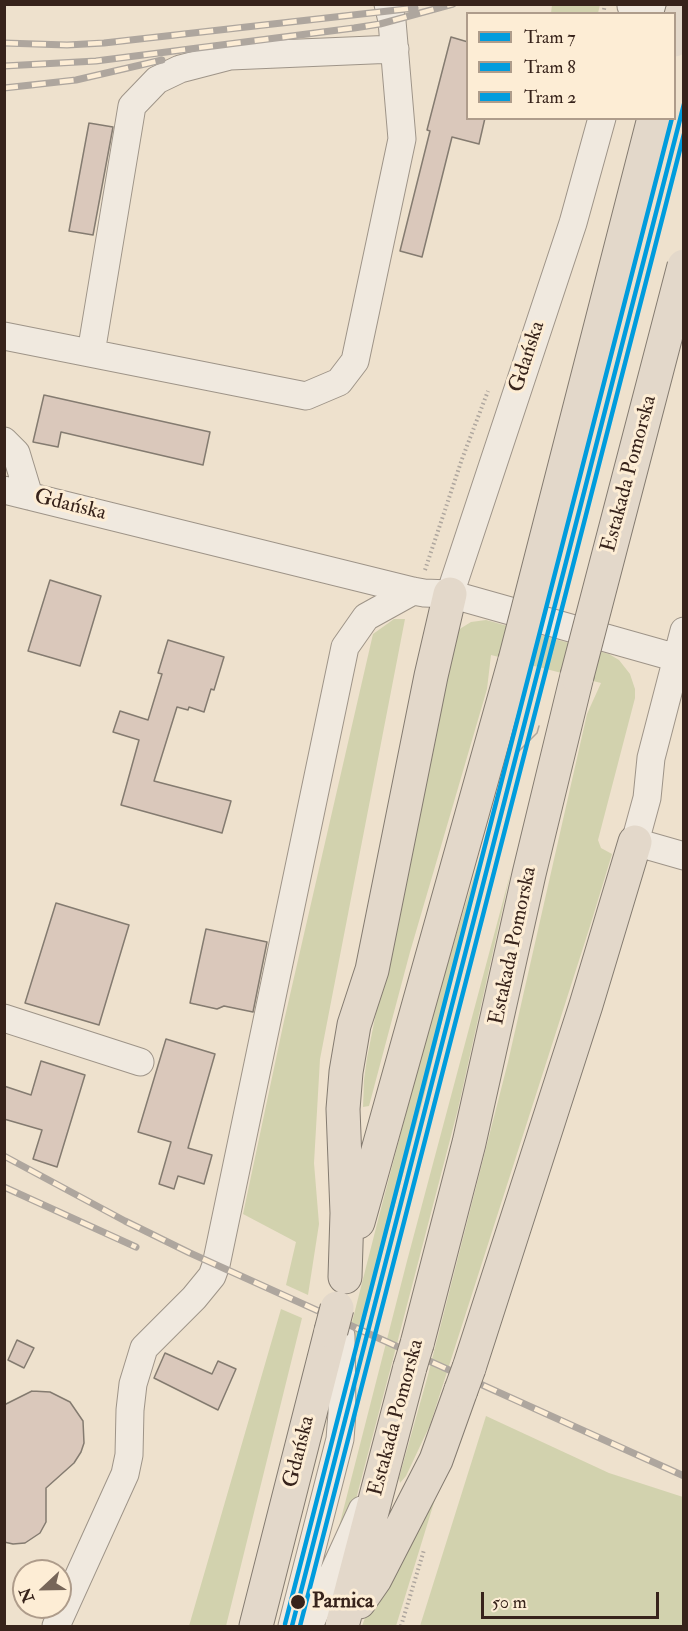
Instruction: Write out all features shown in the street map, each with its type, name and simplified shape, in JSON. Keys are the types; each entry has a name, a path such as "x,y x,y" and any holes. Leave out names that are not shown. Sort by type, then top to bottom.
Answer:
{"main road":[{"path":"676,36 684,5"},
{"path":"345,1277 369,1178 514,660 653,120"},
{"name":"Estakada Pomorska","path":"343,1626 469,1143 529,874 577,676 684,266"},
{"path":"345,1277 347,1213 343,1110 346,1072 354,1025 372,970 430,676 450,594"},
{"path":"343,1626 375,1580 432,1468 465,1379 583,1016 635,842"},
{"name":"Gdańska","path":"256,1626 338,1321 345,1277"}],"street":[{"path":"4,336 306,396 339,382 355,361 402,139 395,49 388,4"},
{"path":"630,8 650,12"},
{"path":"92,353 132,106 157,80 180,69 230,56 395,49"},
{"name":"Gdańska","path":"450,594 573,223 601,120"},
{"path":"4,441 16,453 17,493"},
{"name":"Gdańska","path":"17,493 424,594 450,594 680,658"},
{"path":"56,1626 125,1474 129,1455 133,1384 144,1348 194,1298 212,1276 216,1265 345,647 366,617 413,591"},
{"path":"684,631 680,658 651,758 647,798 635,842 684,856"},
{"path":"4,1018 140,1062"},
{"path":"292,1626 340,1439 342,1413 338,1321"},
{"path":"309,1626 379,1474 392,1435"}],"green space":[{"path":"552,5 600,5 598,12 551,12"},
{"path":"394,619 405,619 320,1059 314,1163 319,1224 308,1295 286,1285 296,1242 243,1214 284,1021 373,634"},
{"path":"486,620 609,654 619,660 630,674 635,689 635,698 598,840 601,848 612,854 430,1425 406,1476 400,1483 399,1478 428,1375 508,1062 587,714 601,683 491,655 487,689 410,952 369,1106 363,1107 367,1058 428,751 458,630 471,622"},
{"path":"490,823 424,1096 348,1380 346,1346 379,1216 432,1015"},
{"path":"511,871 458,1109 393,1359 356,1499 332,1554 407,1261"},
{"path":"281,1309 302,1318 226,1626 189,1626"},
{"path":"486,1416 609,1473 683,1497 683,1626 420,1626"},
{"path":"448,1457 396,1626 362,1626 375,1591"}],"building":[{"path":"451,37 466,41 466,120 485,120 479,144 452,137 422,257 400,251 430,131 427,130"},
{"path":"89,123 113,127 93,235 69,231"},
{"path":"44,395 210,432 203,465 61,432 58,447 33,442"},
{"path":"50,580 101,596 80,666 28,651"},
{"path":"168,640 224,657 214,690 211,689 204,712 189,707 188,710 177,707 154,781 231,801 222,833 121,805 139,740 113,732 120,711 148,720 162,674 158,673"},
{"path":"56,903 129,925 99,1025 25,1003"},
{"path":"206,929 267,942 253,1012 224,1006 217,1009 190,1003"},
{"path":"166,1039 215,1054 188,1148 212,1155 204,1184 178,1176 174,1189 159,1184 171,1142 138,1132"},
{"path":"41,1061 85,1075 57,1167 33,1159 42,1130 4,1119 4,1086 31,1095"},
{"path":"17,1340 34,1348 24,1368 8,1360"},
{"path":"165,1353 212,1374 218,1361 236,1369 218,1410 154,1378"},
{"path":"32,1391 50,1392 70,1402 83,1421 84,1443 74,1463 46,1488 46,1522 40,1533 25,1543 13,1544 4,1542 4,1405"}],"tram line":[{"name":"7","path":"292,1626 684,104"},
{"name":"2","path":"285,1624 671,120"},
{"name":"8","path":"300,1626 684,134"},
{"path":"516,754 537,733 539,726"}],"railway":[{"path":"4,66 96,61 354,28 380,24 453,4"},
{"path":"4,43 67,45 104,43 415,8"},
{"path":"4,88 76,80 162,60"},
{"path":"4,1156 190,1253 684,1476"},
{"path":"4,1187 136,1247"}],"place":[{"name":"Parnica","path":"298,1602"}]}
